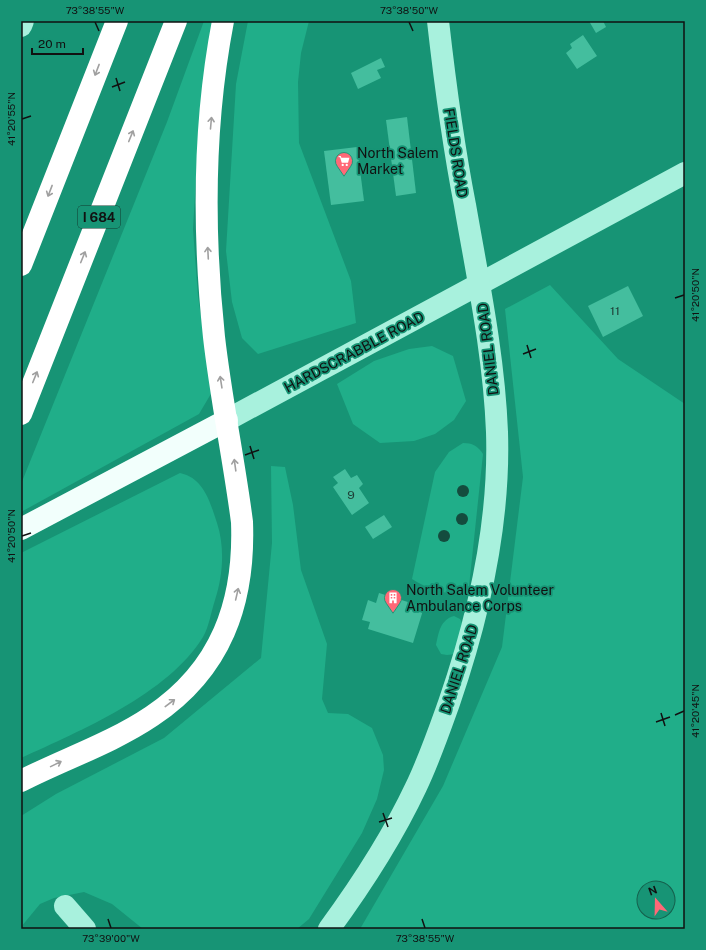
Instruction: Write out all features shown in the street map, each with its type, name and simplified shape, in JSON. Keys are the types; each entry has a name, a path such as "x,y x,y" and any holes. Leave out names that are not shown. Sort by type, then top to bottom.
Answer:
{"highway":[{"path":"21,265 117,21"},
{"name":"I 684","path":"21,414 176,21"},
{"path":"21,781 125,731 151,717 174,700 194,681 212,656 225,631 234,607 240,581 243,551 242,522 214,338 207,236 209,137 223,21"}],"main road":[{"name":"HARDSCRABBLE ROAD","path":"21,529 227,420"}],"street":[{"path":"21,26 23,21"},
{"name":"FIELDS ROAD","path":"438,21 447,95 464,205 480,284"},
{"name":"HARDSCRABBLE ROAD","path":"227,420 685,173"},
{"name":"DANIEL ROAD","path":"329,929 362,884 389,839 417,786 452,694 477,613 488,552 495,492 497,432 492,373 480,284"},
{"path":"65,906 85,929"}],"green space":[{"path":"204,21 216,21 199,125 193,229 198,296 212,392 199,414 21,512 21,484 167,122"},
{"path":"248,21 309,21 301,53 298,82 299,143 351,281 356,323 258,354 242,338 232,302 226,251 236,84"},
{"path":"550,285 618,359 685,404 685,929 360,929 443,786 502,647 523,477 505,309"},
{"path":"432,346 453,356 466,401 454,420 435,434 414,441 380,443 353,424 337,384 374,361 409,349"},
{"path":"463,443 474,446 483,454 468,596 439,591 418,583 412,579 435,472 449,452"},
{"path":"271,466 285,467 293,505 301,570 327,644 322,699 328,713 348,714 372,728 383,755 384,770 377,799 362,833 309,919 297,929 143,929 112,904 84,892 54,898 40,904 21,927 21,816 56,794 164,738 261,658 272,543"},
{"path":"180,473 195,480 205,492 212,507 220,532 222,562 220,581 203,637 188,657 168,676 146,693 95,723 21,758 21,553"},
{"path":"454,616 460,619 462,623 456,654 441,654 436,645 439,631 446,620"}],"building":[{"path":"589,21 603,21 606,27 596,33"},
{"path":"583,35 597,56 577,69 566,53 572,48 570,44"},
{"path":"381,58 385,67 377,70 381,78 358,89 351,73"},
{"path":"407,117 416,193 396,196 386,120"},
{"name":"North Salem Market","path":"357,147 364,201 331,205 324,151"},
{"path":"628,286 643,316 603,337 588,306"},
{"path":"345,469 351,478 357,475 363,484 359,488 369,503 352,515 333,487 338,483 333,477"},
{"path":"384,515 392,527 373,539 365,527"},
{"name":"North Salem Volunteer Ambulance Corps","path":"379,593 424,607 413,643 368,629 370,622 362,620 368,600 376,603"}],"place":[{"name":"North Salem Market","path":"344,176"},
{"name":"North Salem Volunteer Ambulance Corps","path":"393,613"}]}
